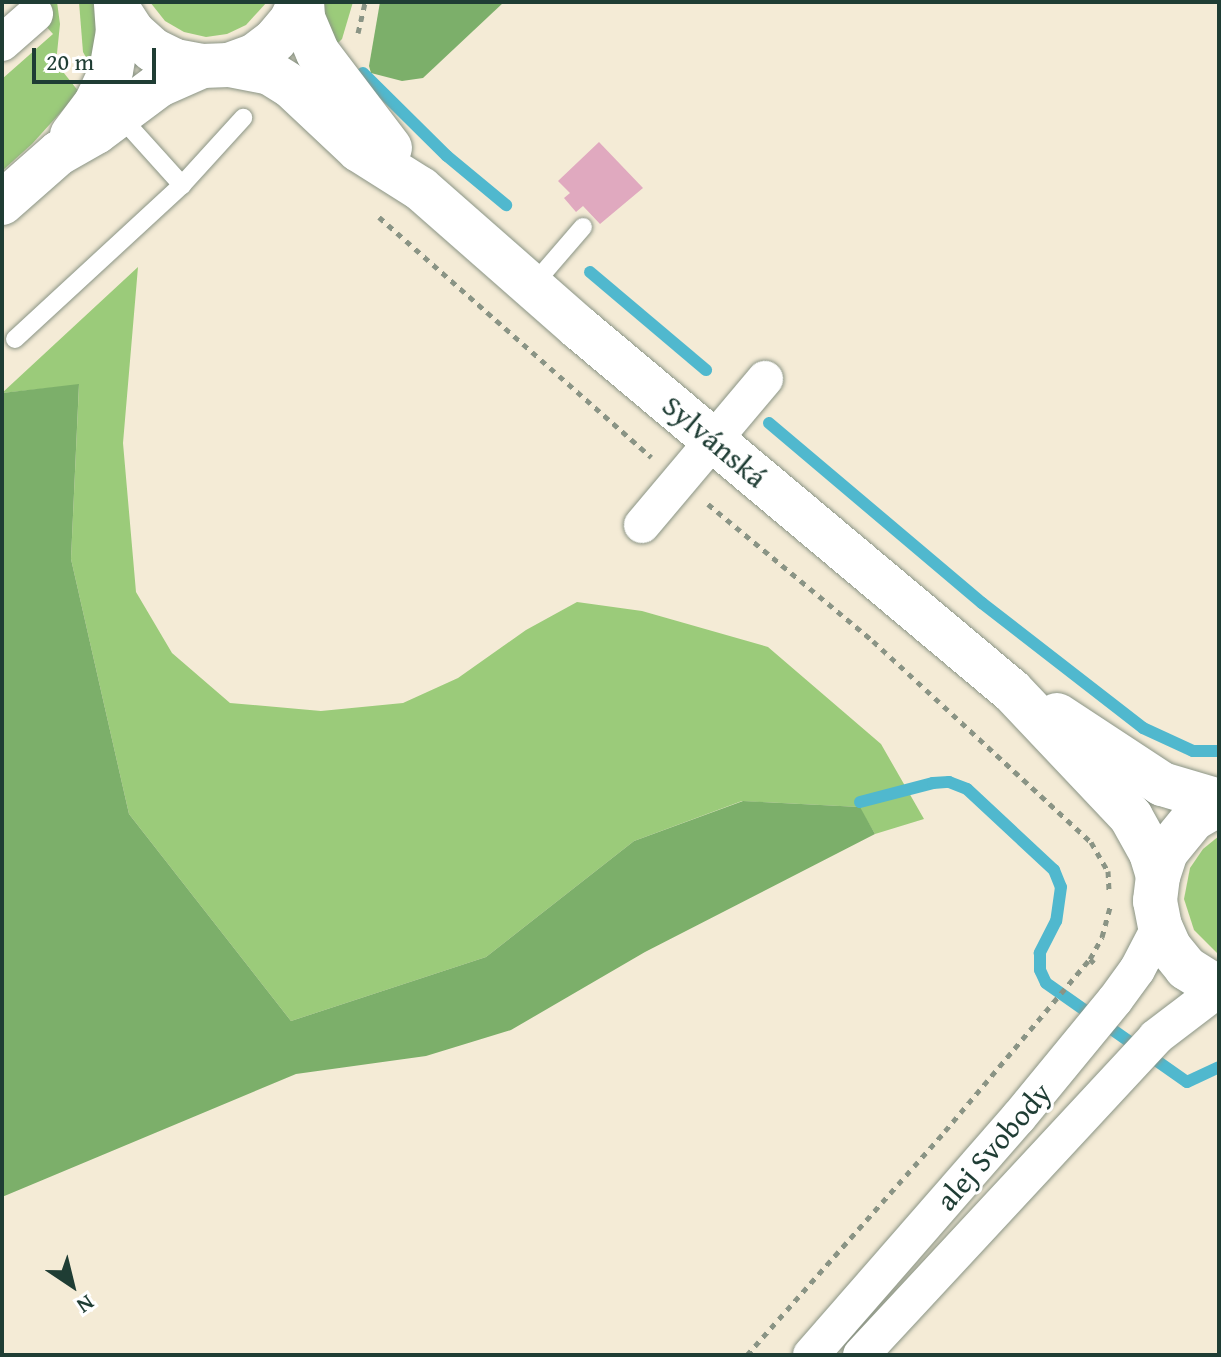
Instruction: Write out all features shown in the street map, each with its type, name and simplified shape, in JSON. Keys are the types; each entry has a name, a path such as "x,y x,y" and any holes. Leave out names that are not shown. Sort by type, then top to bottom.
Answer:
{"street":[{"path":"2,203 59,153 159,85 254,56 275,40 291,21 301,2"},
{"name":"Sylvánská","path":"301,2 303,18 318,53 421,189"},
{"path":"59,153 96,103 111,71 117,6"},
{"name":"Sylvánská","path":"117,6 133,32 153,50 176,61 270,73 292,87 359,150 421,189 1012,691 1050,736 1131,817 1151,853 1158,876"},
{"path":"2,43 35,14"},
{"path":"642,525 765,379"},
{"name":"Sylvánská","path":"1012,691 1072,723 1162,784 1219,803"},
{"path":"1219,803 1180,831 1166,852 1158,876 1155,901 1160,926 1170,948 1186,968 1219,989"},
{"name":"alej Svobody","path":"811,1355 1018,1118 1122,989 1160,926"},
{"name":"alej Svobody","path":"861,1355 1156,1037 1219,989"}],"lane":[{"path":"118,114 182,185"},
{"path":"15,339 182,185 243,118"},
{"path":"532,286 583,227"}],"path":[{"path":"367,206 680,481 873,641 1091,842 1108,871 1110,905 1102,937 1090,959 945,1131 747,1355"},
{"path":"1090,959 1122,989"}],"green space":[{"path":"24,2 57,2 60,24 56,63 79,92 32,144 2,171 2,79 53,34"},
{"path":"79,2 101,2 91,66 83,52"},
{"path":"150,2 267,2 246,25 227,34 206,37 184,32 165,21"},
{"path":"320,2 353,2 342,39 331,50"},
{"path":"380,2 504,2 423,78 402,81 371,73 369,66"},
{"path":"138,267 123,443 136,592 172,653 230,703 321,711 403,703 458,678 526,630 577,602 642,611 768,647 881,744 924,819 875,834 859,807 742,801 634,841 486,957 291,1021 129,814 71,559 79,385 2,393"},
{"path":"79,384 71,559 129,814 291,1021 486,957 634,841 743,801 860,807 875,834 645,952 511,1030 426,1056 296,1074 2,1197 2,393"},
{"path":"1219,836 1219,955 1194,930 1184,899 1190,868 1203,849"}],"building":[{"path":"599,142 643,188 600,224 583,206 576,212 564,198 570,193 558,181"}],"waterway":[{"path":"363,73 447,156 506,205"},
{"path":"590,272 706,370"},
{"path":"769,423 982,603 1143,728 1193,751 1219,751"},
{"path":"860,802 933,783 949,782 967,789 1054,870 1061,887 1056,921 1040,953 1040,970 1046,983 1187,1082 1219,1067"}]}
